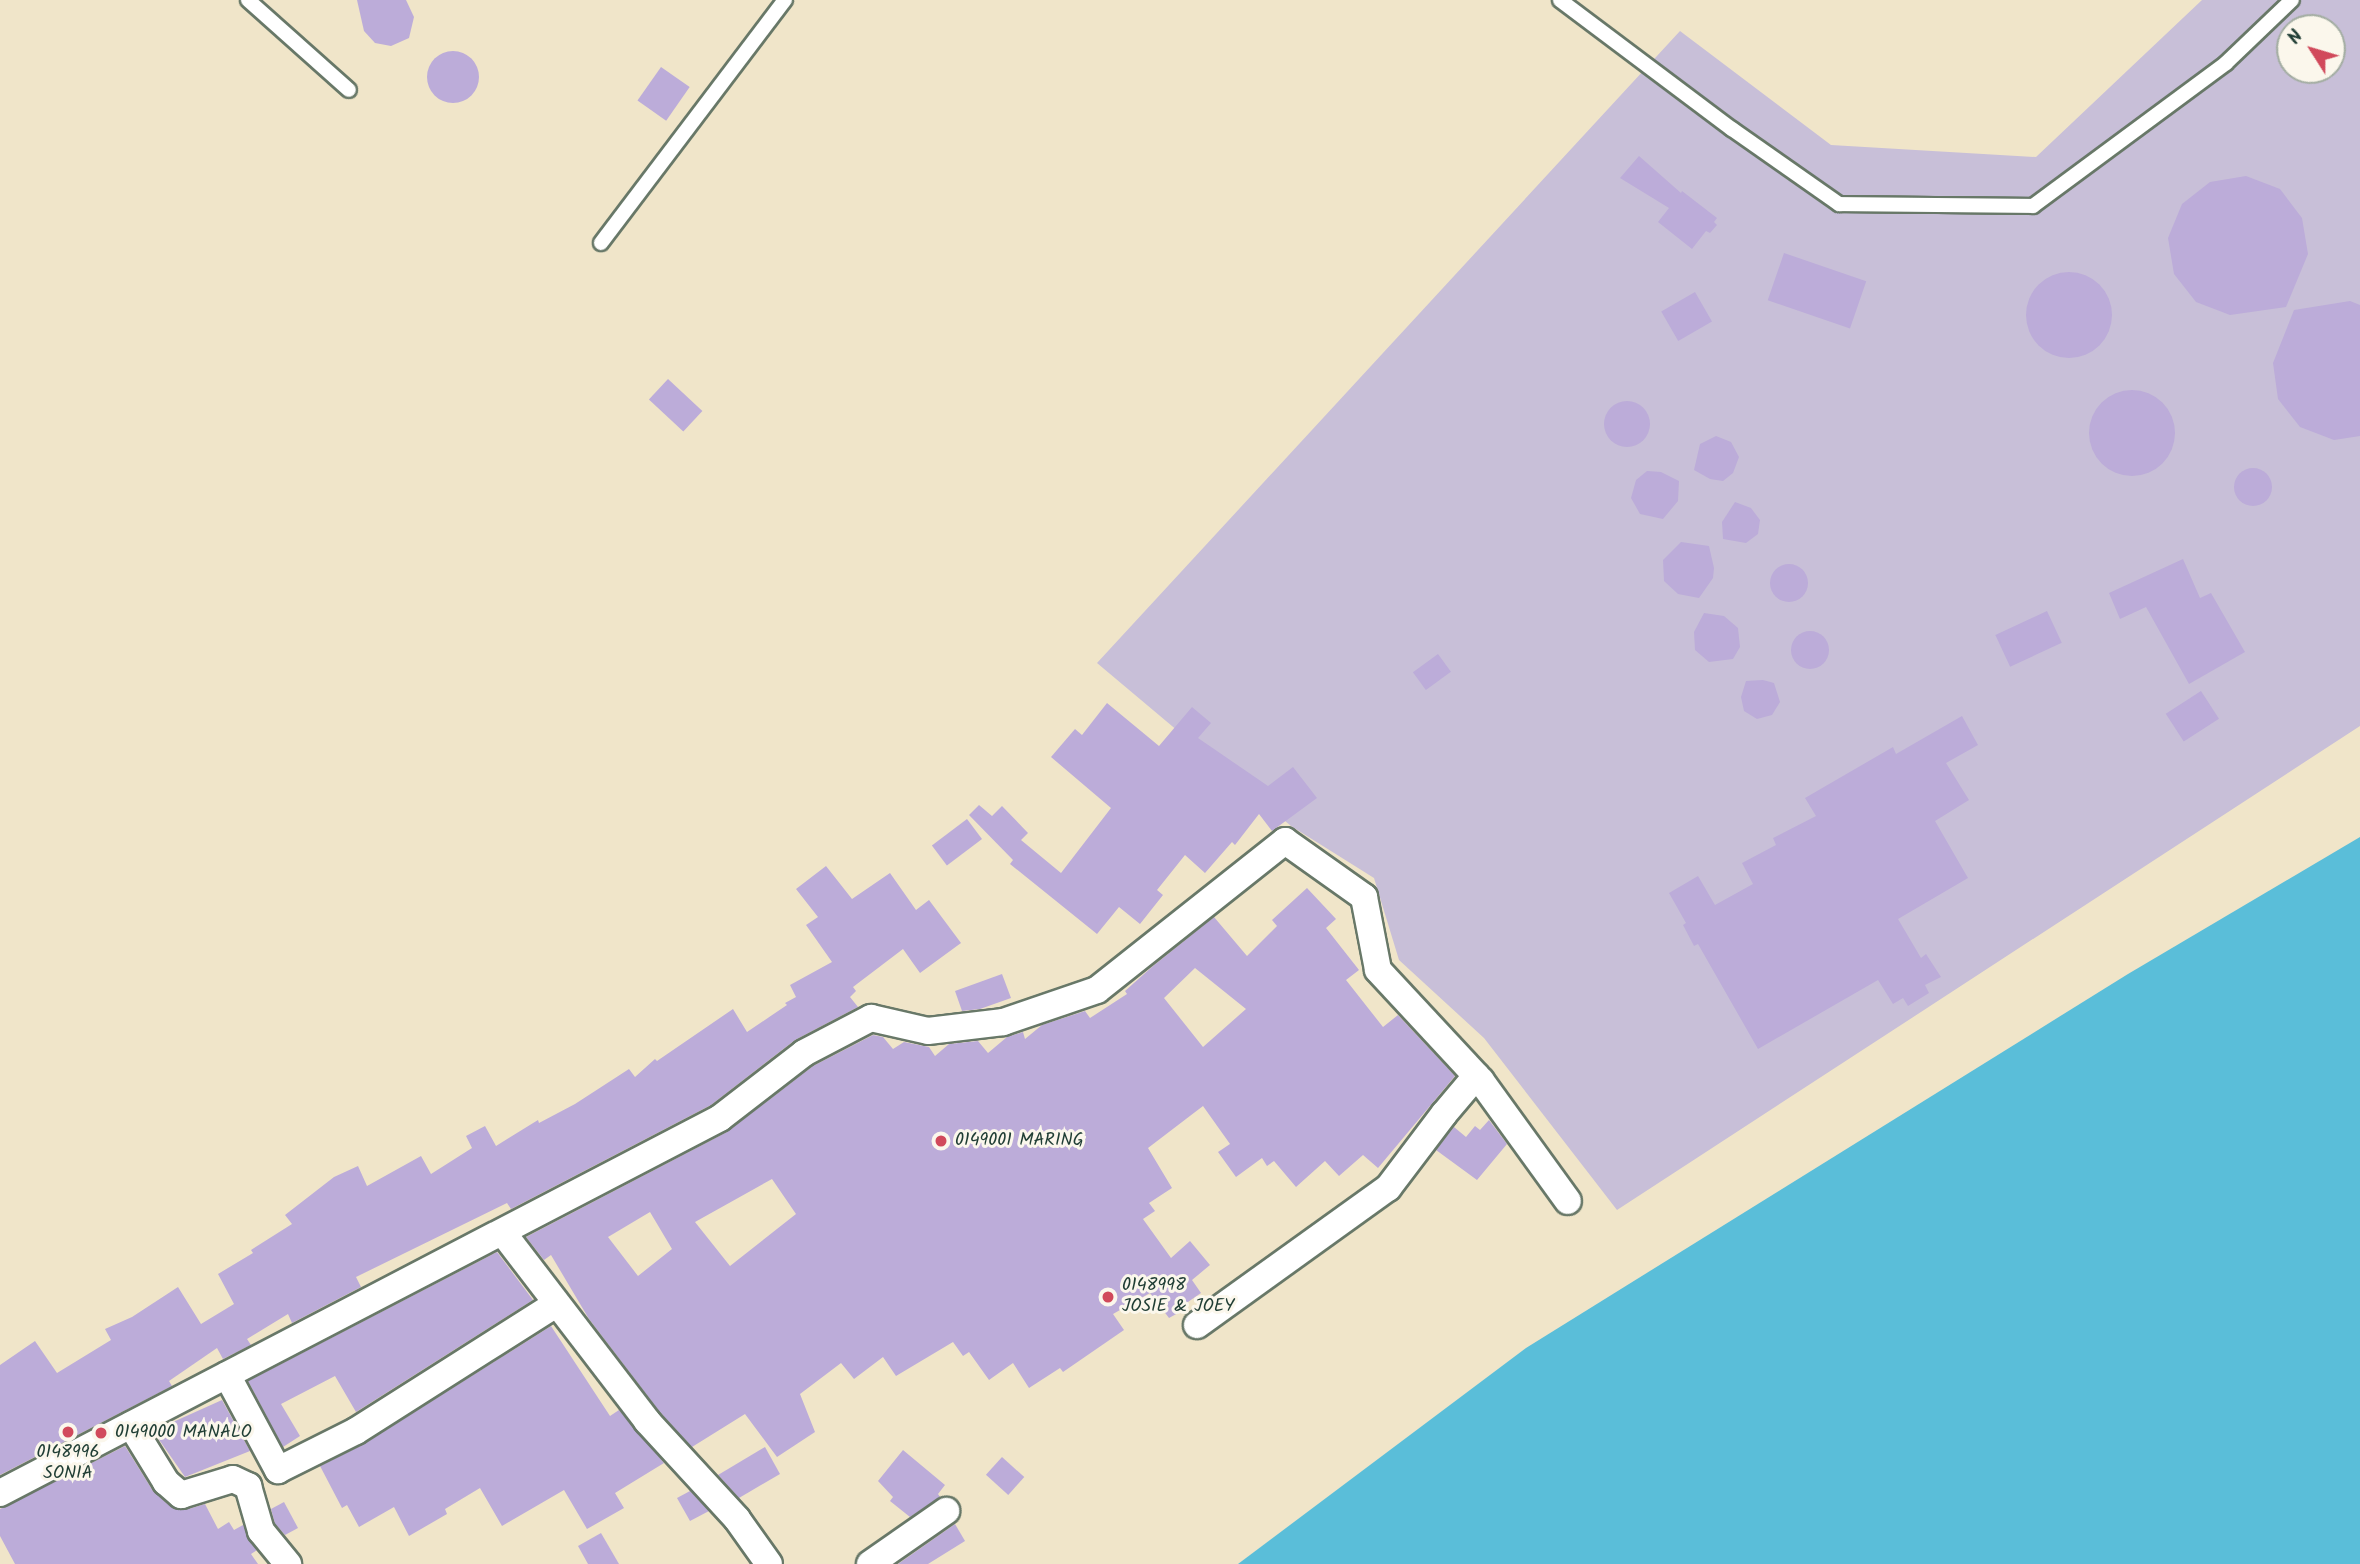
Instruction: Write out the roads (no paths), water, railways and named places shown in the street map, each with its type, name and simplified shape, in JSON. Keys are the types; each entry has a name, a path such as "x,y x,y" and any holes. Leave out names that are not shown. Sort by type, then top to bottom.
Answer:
{"street":[{"path":"0,1493 720,1118 804,1053 871,1018 928,1031 1003,1022 1097,990 1285,841 1364,897 1378,970 1476,1076 1567,1201"},
{"path":"1197,1325 1388,1188 1476,1076"},
{"path":"503,1233 647,1420 737,1518 769,1564"},
{"path":"227,1375 278,1470 356,1431 556,1304"},
{"path":"131,1425 166,1482 181,1495 233,1479 248,1486 261,1531 288,1564"},
{"path":"870,1564 946,1511"}],"lane":[{"path":"248,0 349,90"},
{"path":"600,243 785,0"},
{"path":"1560,0 1732,129 1839,204 2033,206 2226,62 2292,0"}],"water":[{"path":"2360,837 2360,1564 1238,1564 1526,1348 2128,974"}],"place":[{"name":"0149001 MARING","path":"941,1141"},
{"name":"0148998 JOSIE & JOEY","path":"1108,1297"},
{"name":"0148996 SONIA","path":"68,1432"},
{"name":"0149000 MANALO","path":"101,1433"}]}
